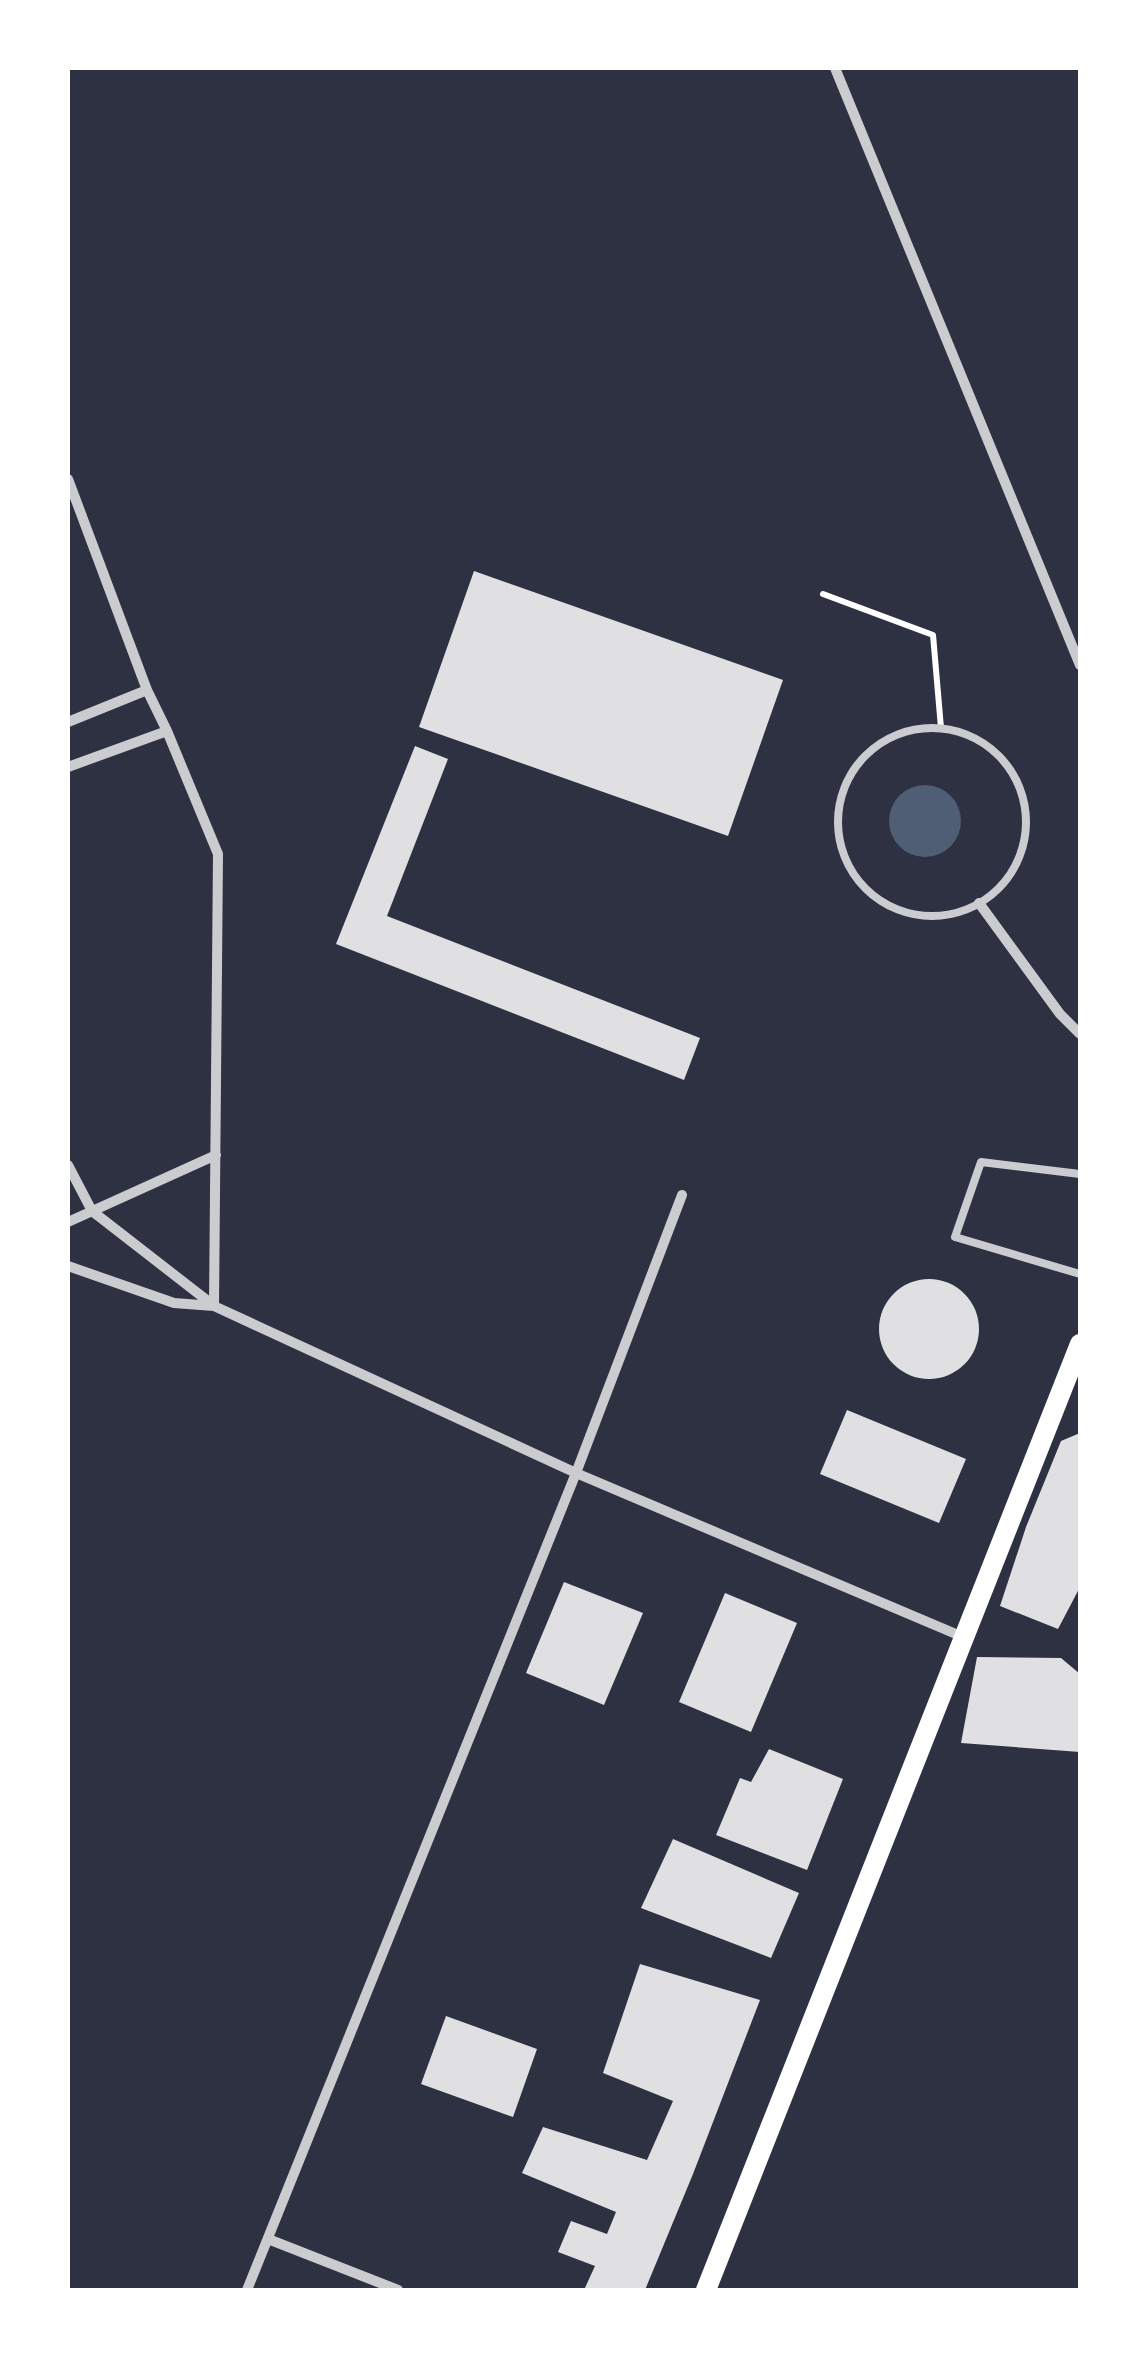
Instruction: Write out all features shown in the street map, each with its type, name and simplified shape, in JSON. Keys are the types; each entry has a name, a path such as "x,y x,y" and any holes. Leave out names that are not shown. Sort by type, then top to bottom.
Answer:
{"main road":[{"path":"706,2290 1080,1349"}],"street":[{"path":"835,68 1080,665"},
{"path":"68,479 147,690 218,854 214,1306"},
{"path":"68,722 147,690"},
{"path":"68,767 167,732"},
{"path":"978,903 1060,1014 1080,1034"},
{"path":"68,1222 216,1155"},
{"path":"68,1165 92,1211 214,1306 576,1473 964,1637"},
{"path":"248,2290 576,1473 682,1195"},
{"path":"68,1266 174,1303 214,1306"},
{"path":"268,2239 398,2290"}],"lane":[{"path":"941,728 971,736 997,754 1016,779 1026,808 1024,840 1016,869 993,894 966,910 936,917 906,914 878,901 855,879 841,851 837,820 843,790 858,763 881,742 910,730 941,728"},
{"path":"1080,1174 982,1162 955,1236 1080,1274"}],"path":[{"path":"823,594 933,635 941,728"}],"water":[{"path":"925,785 950,796 961,821 950,846 925,857 900,846 889,821 900,796"}],"building":[{"path":"474,571 783,680 728,836 419,727"},
{"path":"415,746 448,759 387,916 700,1038 684,1080 336,944"},
{"path":"929,1279 957,1287 971,1301 979,1329 971,1357 957,1371 929,1379 901,1371 887,1357 879,1329 887,1301 901,1287"},
{"path":"847,1410 966,1459 939,1523 820,1474"},
{"path":"1080,1433 1080,1587 1058,1629 1000,1606 1026,1527 1061,1441"},
{"path":"564,1582 643,1613 604,1705 526,1673"},
{"path":"725,1593 797,1623 751,1732 679,1702"},
{"path":"977,1657 1061,1658 1080,1674 1080,1752 961,1743"},
{"path":"769,1749 843,1779 807,1870 716,1835 740,1778 751,1782"},
{"path":"673,1839 799,1893 771,1958 641,1908"},
{"path":"640,1964 760,2000 645,2290 584,2290 595,2266 558,2252 571,2221 607,2234 616,2212 522,2173 543,2127 647,2160 673,2101 603,2073"},
{"path":"446,2016 537,2049 513,2117 421,2084"}]}
